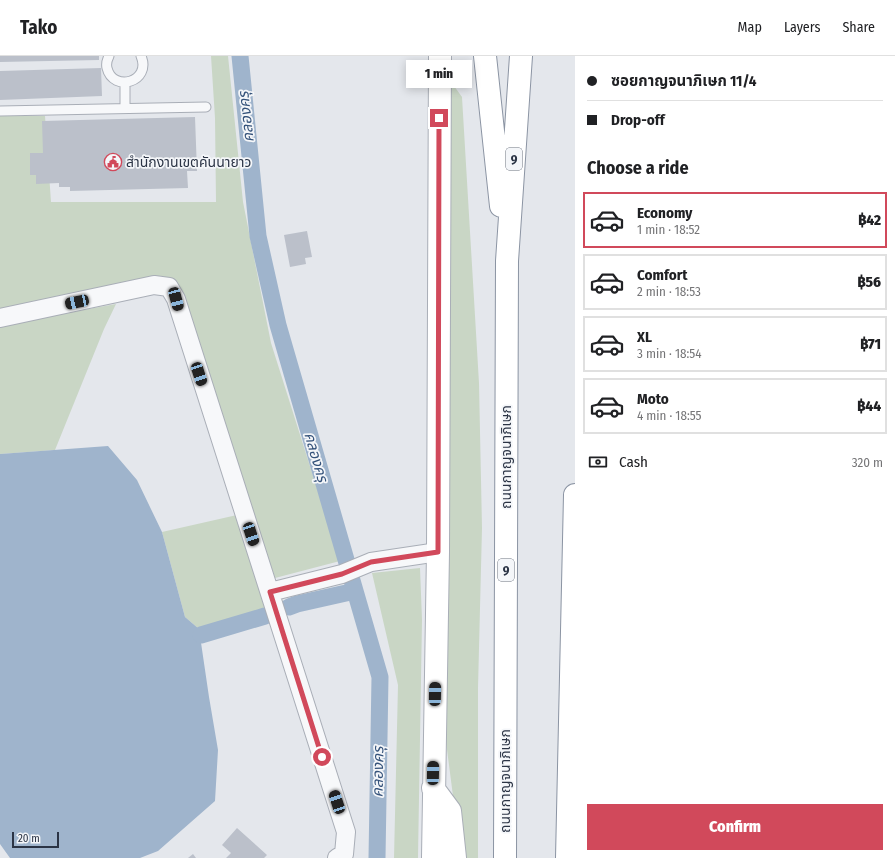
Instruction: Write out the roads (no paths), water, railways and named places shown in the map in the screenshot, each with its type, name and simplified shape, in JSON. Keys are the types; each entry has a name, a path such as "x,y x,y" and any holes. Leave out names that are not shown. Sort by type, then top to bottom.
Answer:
{"main road":[{"path":"433,858 438,552 440,56"},
{"path":"485,56 507,261"},
{"name":"ถนนกาญจนาภิเษก","path":"505,858 507,261 522,56"},
{"path":"567,858 575,495"},
{"path":"433,788 450,811 455,858"}],"street":[{"path":"0,318 154,285 169,287 176,299 346,832 344,854 337,858"},
{"path":"270,592 342,574 371,562 438,552"}],"lane":[{"path":"109,56 107,64 110,75 119,82 125,83 132,82 141,73 143,67 141,56"},
{"path":"125,83 125,108"},
{"path":"0,110 206,107"}],"water":[{"path":"108,446 137,480 162,532 185,617 199,629 218,750 215,801 158,851 140,858 10,858 0,844 0,454"}],"waterway":[{"name":"คลองครุ","path":"240,56 258,236 278,325 380,677 377,858"},
{"path":"289,607 355,591"},
{"path":"201,635 265,616"}],"place":[{"name":"สำนักงานเขตคันนายาว","path":"113,162"}]}
